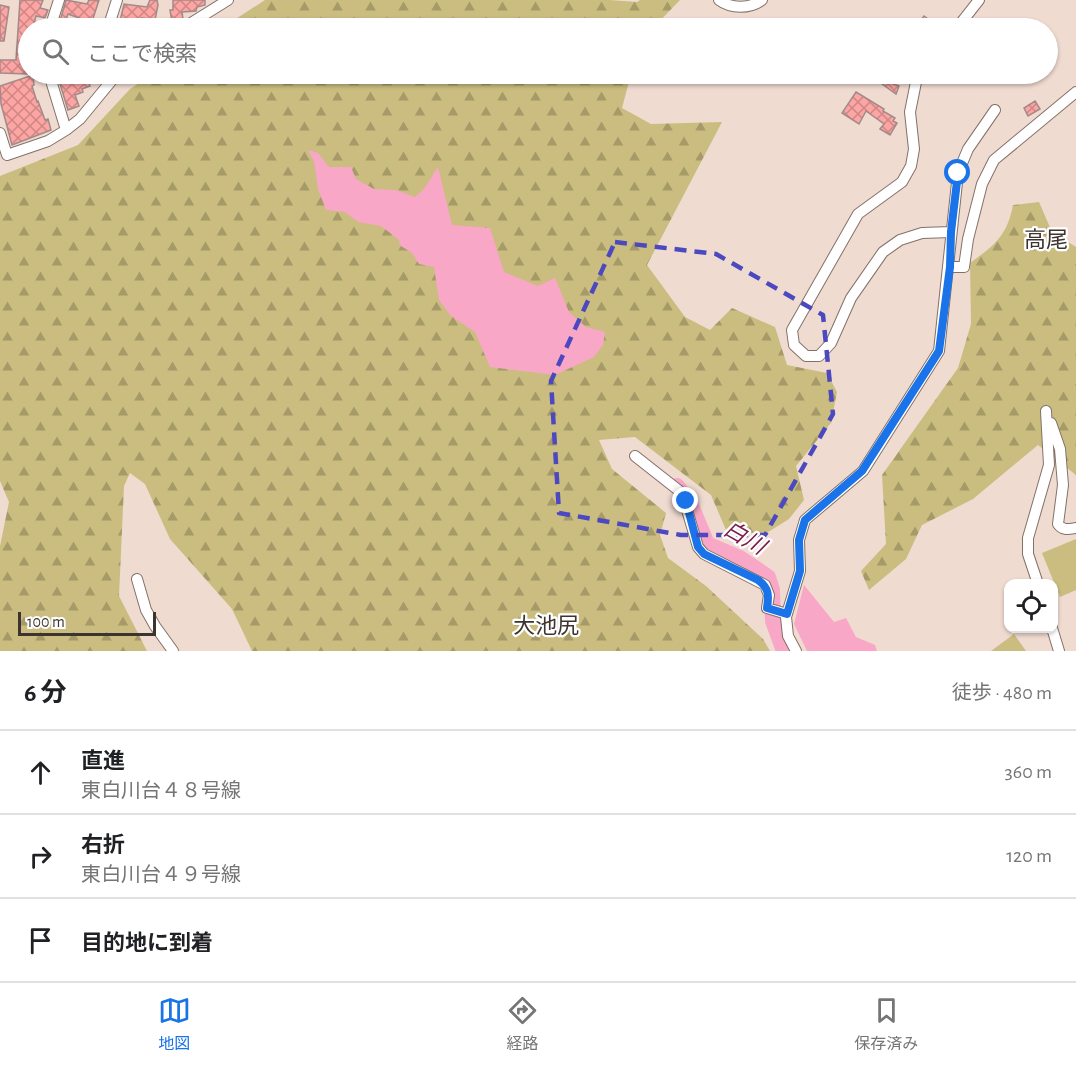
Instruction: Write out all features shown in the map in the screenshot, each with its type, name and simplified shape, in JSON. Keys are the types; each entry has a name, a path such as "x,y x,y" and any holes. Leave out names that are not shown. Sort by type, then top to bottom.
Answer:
{"street":[{"path":"53,18 59,0"},
{"path":"111,18 117,0"},
{"path":"199,18 228,0"},
{"path":"719,0 722,3 739,7 757,4 762,0"},
{"path":"965,18 979,0"},
{"path":"52,84 66,130"},
{"path":"0,134 4,155 48,141 81,119 102,84"},
{"path":"916,84 910,112 914,149 911,166 902,182 858,214 792,330 794,345 806,356 819,356 831,343 851,298 883,252 900,240 922,233 951,232"},
{"path":"950,267 964,267 968,240 982,184 994,160 1076,92"},
{"path":"796,651 788,636 787,614 800,571 799,540 805,520 862,471 939,351 950,267 951,232 958,173 968,149 994,110"},
{"path":"1036,579 1028,554 1028,538 1049,465 1046,411 1060,449 1064,485 1058,524 1067,530 1076,528"},
{"path":"635,456 682,493 698,547 704,554 765,585 769,595 767,608 787,614"},
{"path":"136,579 146,610 173,651"},
{"path":"1054,633 1059,651"}],"highlighted area":[{"path":"615,242 716,254 823,315 833,414 765,535 681,535 559,513 551,381"}],"green space":[{"path":"265,0 609,0 637,2 640,0 680,0 663,18 237,18"},
{"path":"138,84 628,84 622,108 651,124 722,122 647,265 685,317 710,330 732,308 775,327 787,365 827,373 837,392 831,423 796,466 804,500 789,519 765,534 726,530 711,495 635,437 599,440 612,469 666,513 660,535 668,558 706,586 763,639 770,651 252,651 232,609 170,539 145,484 130,473 124,486 119,596 147,651 0,651 0,546 9,502 0,481 0,176 78,145 130,89"},
{"path":"1039,202 1052,232 1076,247 1076,475 1038,445 973,499 922,525 906,559 869,590 861,571 886,544 882,475 958,368 971,324 970,263 999,239 1007,225 1013,205"},
{"path":"1076,539 1076,590 1060,597 1058,579 1053,579 1042,553"},
{"path":"1014,634 1026,651 991,651"}],"shaded area":[{"path":"308,150 318,153 329,167 351,167 356,179 374,189 396,190 415,197 424,189 438,167 452,225 490,228 504,272 538,286 555,278 569,312 586,327 605,332 603,345 594,357 555,375 490,367 475,332 451,316 439,300 434,267 419,264 412,253 401,246 398,239 381,226 358,222 345,212 326,210 318,189 314,161"},
{"path":"804,585 834,622 846,618 856,637 875,645 877,651 807,651 794,624"}],"building":[{"path":"20,0 43,0 40,8 48,10 45,18 36,16 36,18 19,18"},
{"path":"66,0 87,4 89,0 99,0 93,18 79,18 68,14 67,18 61,18"},
{"path":"150,0 157,0 155,18 121,18 124,4 147,7"},
{"path":"173,0 205,0 205,5 197,7 196,11 182,12 183,18 171,18 170,10 173,10"},
{"path":"0,5 9,7 4,41 0,41"},
{"path":"18,30 18,74 0,73 0,60 16,60"},
{"path":"18,80 18,84 34,84 32,86 37,102 45,120 48,119 51,130 12,145 1,104 0,86"},
{"path":"60,84 89,84 90,86 82,89 83,92 75,95 79,106 68,110"},
{"path":"882,84 899,86 896,94"},
{"path":"856,92 895,118 893,121 897,123 890,135 880,129 884,124 866,111 859,124 842,113"},
{"path":"1035,101 1040,109 1028,116 1024,108"}],"waterway":[{"name":"白川","path":"677,486 690,503 707,544 740,558 768,577 772,590 773,621 784,651"}],"district":[{"name":"高尾","path":"1046,239"},
{"name":"大池尻","path":"546,625"}],"route":[{"path":"686,501 698,547 704,554 765,585 769,595 767,608 787,614 800,571 799,540 805,520 862,471 939,351 950,267 951,232 958,173"}]}
